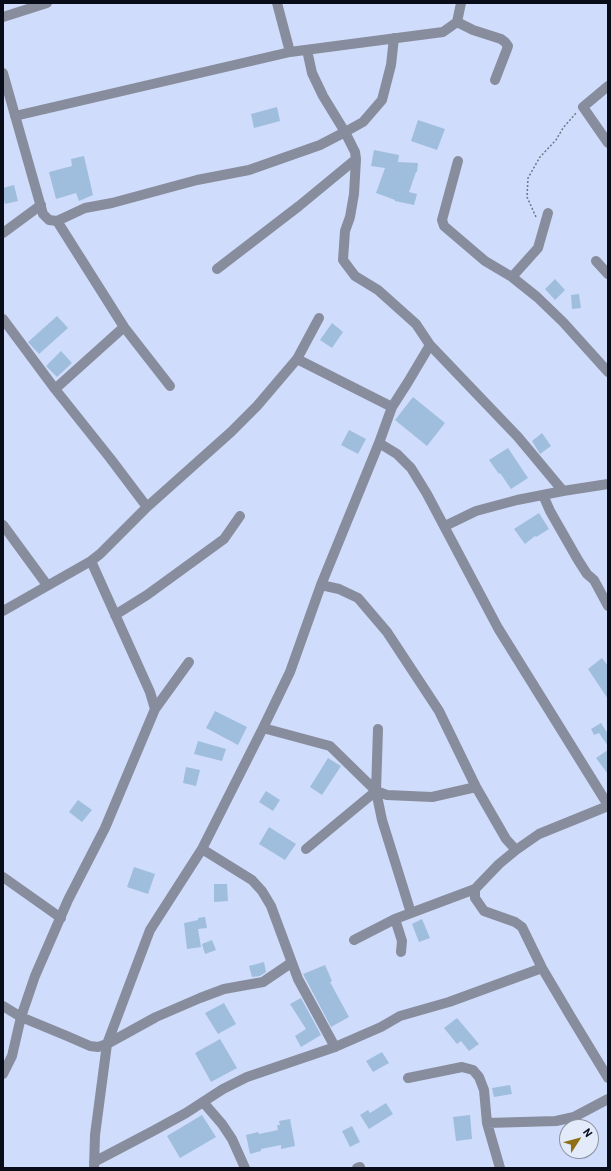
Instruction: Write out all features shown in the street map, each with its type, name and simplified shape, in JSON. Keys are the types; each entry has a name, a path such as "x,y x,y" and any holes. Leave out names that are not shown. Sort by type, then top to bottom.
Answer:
{"street":[{"path":"3,17 47,3"},
{"path":"277,3 290,52"},
{"path":"15,116 290,52 443,32 457,22 461,3"},
{"path":"457,22 474,30 501,39 508,46 495,80"},
{"path":"3,73 43,214 49,220 58,221 85,208 112,203 197,180 249,170 320,145 345,132 363,122 382,100 391,65 394,38"},
{"path":"307,50 312,73 323,96 345,132 355,152 354,194 350,217 345,231 343,260 355,276 378,290 416,324 430,345 518,437 562,491"},
{"path":"608,86 583,107 608,143"},
{"path":"217,269 299,206 356,159"},
{"path":"458,161 442,220 444,226 485,261 512,277 537,297 563,322 608,372"},
{"path":"3,233 41,205"},
{"path":"512,277 538,248 548,213"},
{"path":"58,221 124,327 170,386"},
{"path":"596,261 608,274"},
{"path":"3,611 100,554 147,507 231,432 257,406 297,359 319,318"},
{"path":"3,319 55,389 147,507"},
{"path":"55,389 124,327"},
{"path":"94,1165 97,1115 107,1044 150,930 202,849 290,672 321,585 379,443 392,407 430,345"},
{"path":"297,359 392,407"},
{"path":"354,940 395,919 475,889 499,864 516,850 540,834 608,806 498,628 445,526 411,468 397,454 379,443"},
{"path":"445,526 476,511 517,500 608,484"},
{"path":"543,495 550,511 578,560 587,574 594,580 608,606"},
{"path":"115,615 147,595 224,539 240,516"},
{"path":"3,525 47,586"},
{"path":"90,561 150,692 155,709"},
{"path":"321,585 339,589 358,598 387,632 439,711 476,787 506,839 516,850"},
{"path":"3,1074 12,1056 21,1017 35,976 61,918 105,828 155,709 189,662"},
{"path":"263,728 330,746 376,791 387,795 432,797 476,787"},
{"path":"378,729 376,791 382,820 411,913"},
{"path":"306,849 376,791"},
{"path":"202,849 252,880 262,891 271,906 291,963 306,995 335,1047"},
{"path":"3,877 61,918"},
{"path":"475,889 475,898 484,911 515,922 522,927 542,968 570,1017 608,1078"},
{"path":"395,919 402,941 401,952"},
{"path":"3,1006 21,1017 90,1046 98,1047 107,1044 156,1017 193,1001 224,989 263,982 291,963"},
{"path":"94,1165 247,1077 335,1047 381,1027 400,1016 449,1002 542,968"},
{"path":"408,1078 462,1067 473,1070 479,1077 484,1090 487,1123 500,1168"},
{"path":"487,1123 556,1121 574,1117 608,1099"},
{"path":"203,1102 222,1124 232,1139 245,1168"}],"path":[{"path":"539,222 527,197 528,178 540,157 556,140 563,128 580,109"}],"building":[{"path":"277,107 280,121 254,128 251,114"},
{"path":"418,120 445,129 437,150 411,141"},
{"path":"374,150 399,155 398,162 418,163 417,172 409,192 417,194 414,205 395,201 376,193 385,168 371,166"},
{"path":"84,156 93,195 79,201 76,193 56,199 49,172 72,166 71,159"},
{"path":"14,185 18,201 5,204 3,198 3,188"},
{"path":"555,279 565,290 555,300 545,289"},
{"path":"579,294 581,308 572,309 571,295"},
{"path":"57,316 68,328 39,354 28,342"},
{"path":"332,323 343,332 332,348 320,340"},
{"path":"61,351 72,363 57,377 46,366"},
{"path":"413,397 445,423 427,446 395,420"},
{"path":"349,430 366,439 358,454 341,445"},
{"path":"542,433 551,446 540,454 532,441"},
{"path":"508,448 528,478 511,489 489,460"},
{"path":"539,513 549,529 536,537 535,536 525,544 514,529"},
{"path":"602,658 608,666 608,699 588,669"},
{"path":"215,711 247,727 238,745 206,728"},
{"path":"601,723 608,734 608,746 599,733 594,735 591,729"},
{"path":"198,741 226,749 222,761 194,754"},
{"path":"608,750 608,774 596,758"},
{"path":"328,758 341,766 322,795 310,787"},
{"path":"186,767 200,770 196,786 183,783"},
{"path":"266,791 280,800 273,811 259,802"},
{"path":"78,800 92,810 82,822 69,812"},
{"path":"269,827 296,844 285,860 259,844"},
{"path":"134,867 155,874 148,894 127,887"},
{"path":"214,884 227,884 228,901 214,902"},
{"path":"205,917 207,928 198,929 201,947 187,949 184,923"},
{"path":"422,919 430,938 419,942 412,924"},
{"path":"212,940 216,950 205,954 202,944"},
{"path":"264,962 266,972 260,976 252,977 249,966"},
{"path":"325,965 332,981 330,982 349,1017 331,1027 303,974"},
{"path":"301,998 321,1035 301,1047 295,1036 306,1029 290,1004"},
{"path":"224,1003 236,1024 218,1034 205,1013"},
{"path":"457,1018 479,1044 469,1051 461,1041 457,1044 444,1028"},
{"path":"220,1039 237,1068 211,1082 195,1053"},
{"path":"382,1052 389,1063 373,1072 366,1061"},
{"path":"510,1085 512,1094 494,1097 492,1088"},
{"path":"386,1103 393,1114 369,1129 360,1115 368,1110 370,1113"},
{"path":"202,1115 216,1137 180,1158 167,1136"},
{"path":"470,1115 472,1139 456,1141 453,1117"},
{"path":"290,1119 295,1146 281,1149 281,1145 261,1149 261,1151 250,1154 246,1135 278,1130 277,1125 280,1125 279,1121"},
{"path":"352,1126 360,1142 350,1147 342,1131"}]}
